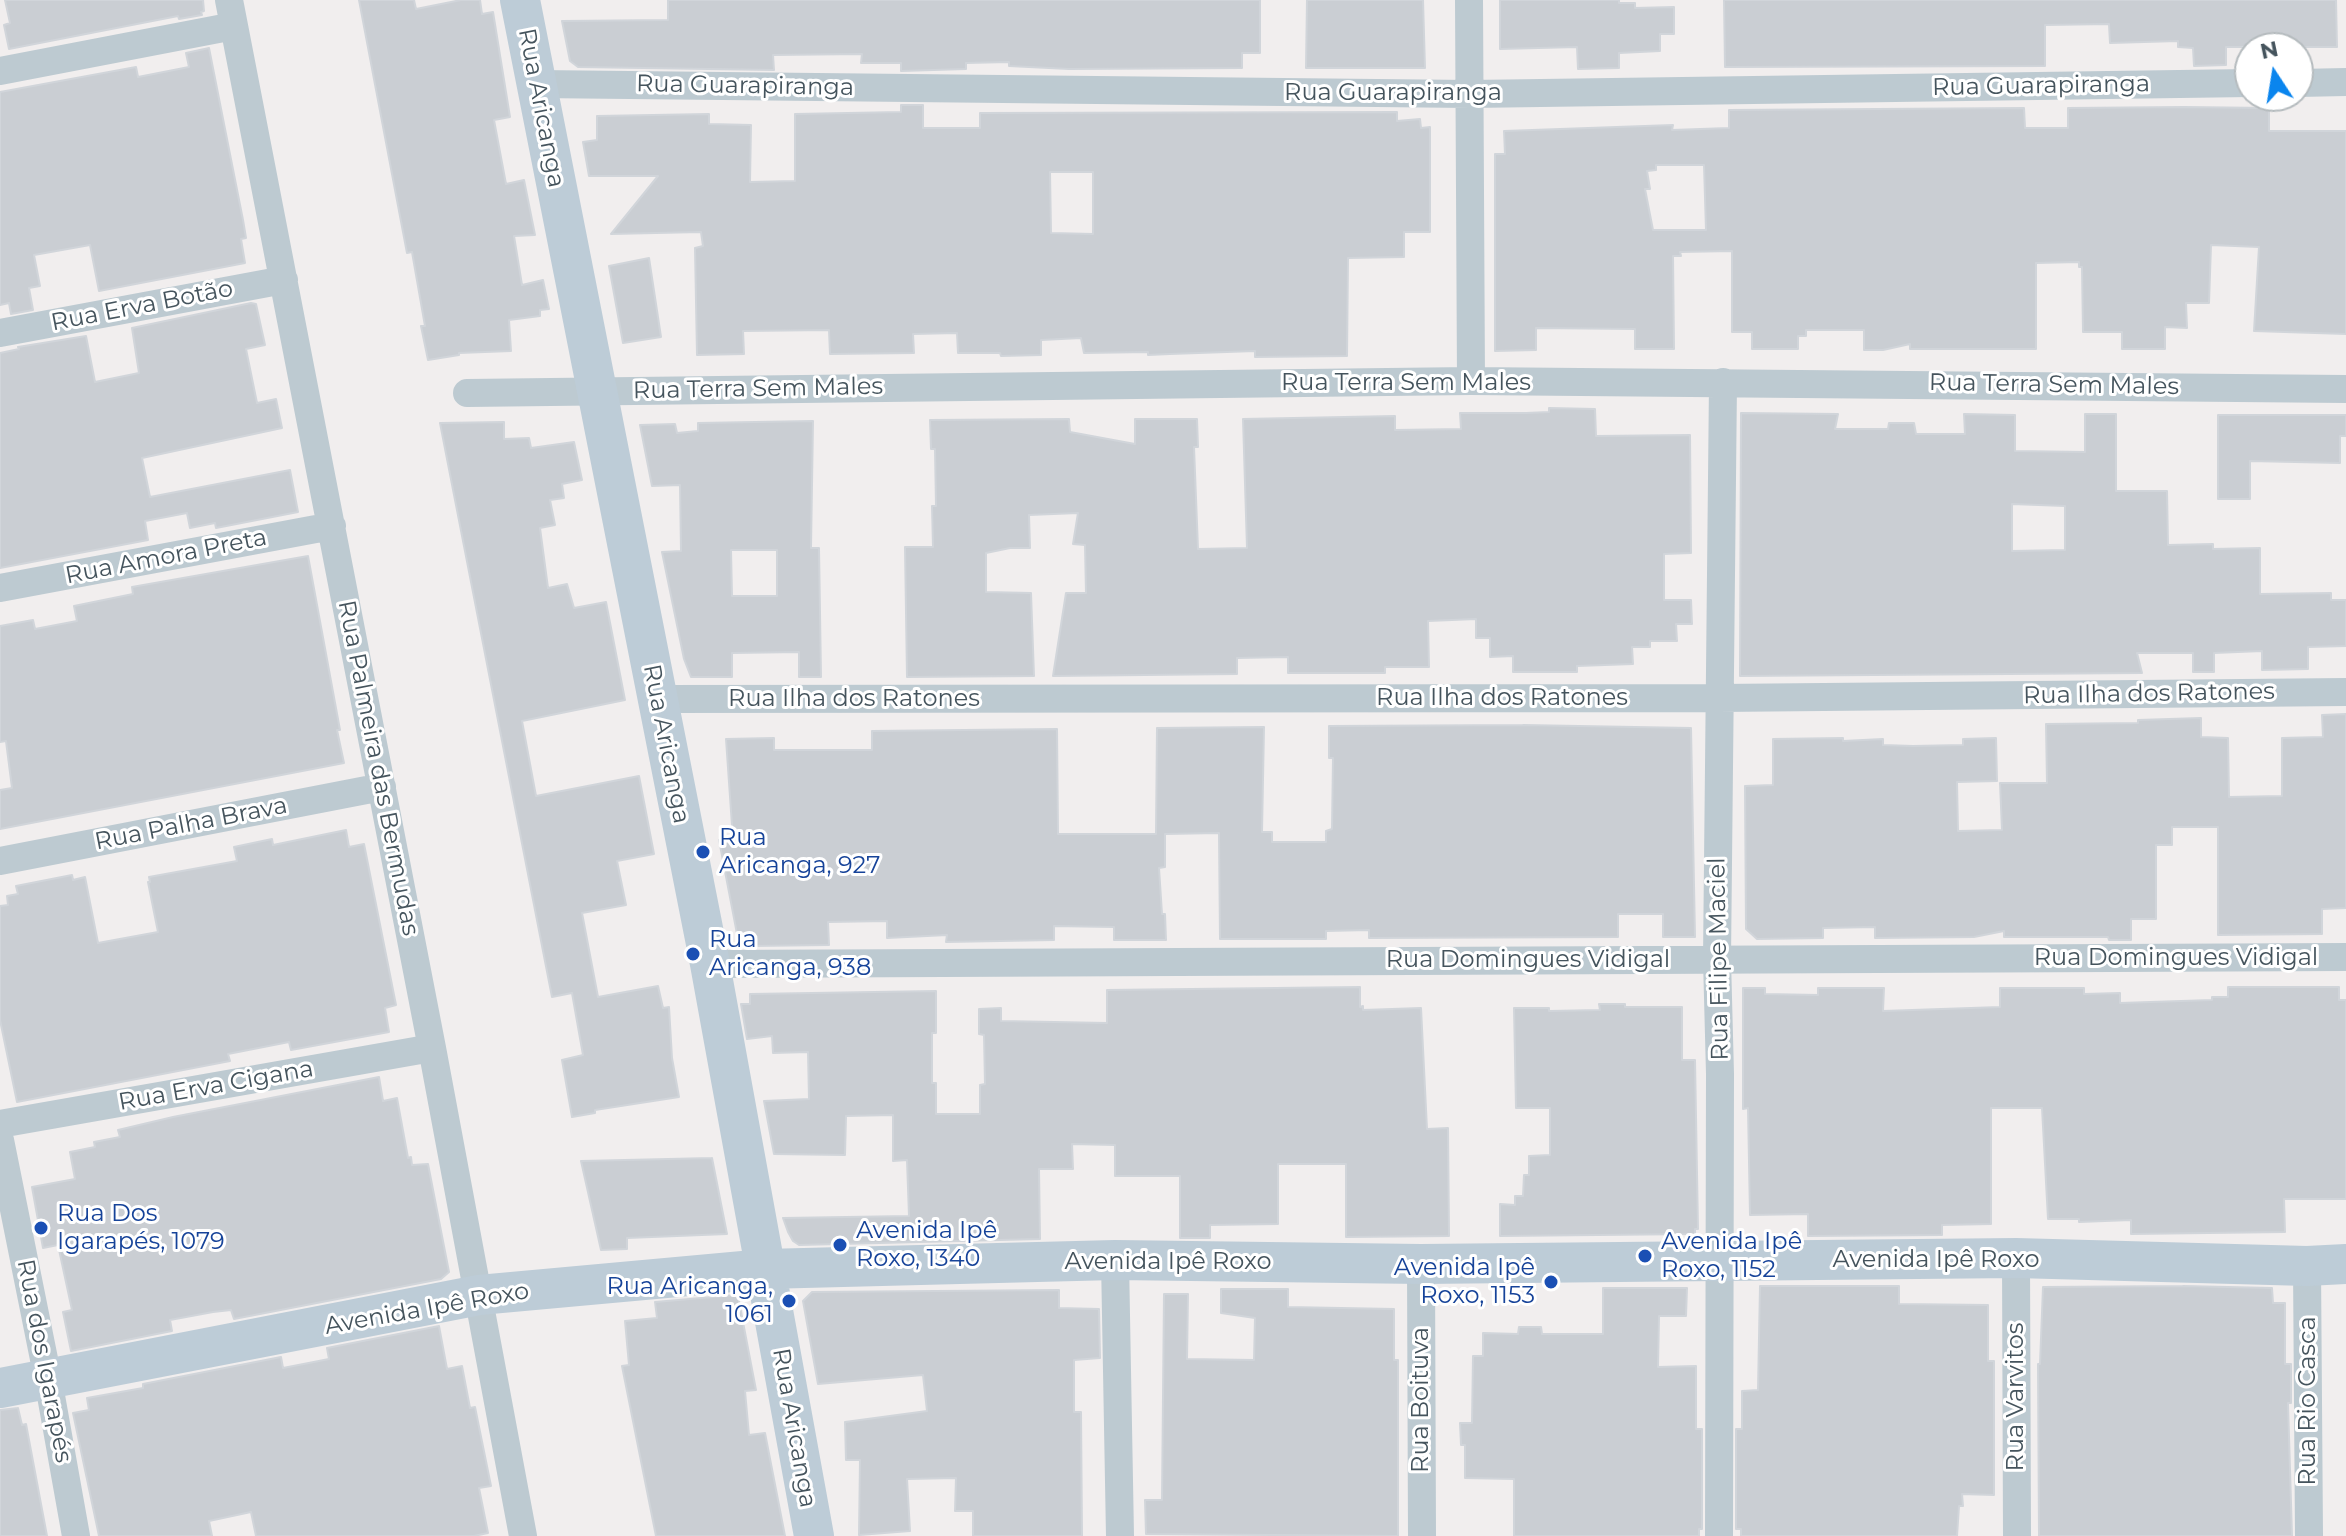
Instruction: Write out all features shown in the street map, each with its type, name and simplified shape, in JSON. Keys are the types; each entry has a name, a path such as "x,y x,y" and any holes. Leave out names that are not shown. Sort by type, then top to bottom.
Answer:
{"street":[{"name":"Rua Aricanga","path":"520,0 710,964 814,1536"},
{"path":"1469,0 1471,381"},
{"path":"0,71 232,13"},
{"name":"Rua Palmeira das Bermudas","path":"232,13 523,1536"},
{"path":"2314,83 2346,82"},
{"name":"Rua Guarapiranga","path":"536,84 1470,94 2234,83"},
{"name":"Rua Erva Botão","path":"0,333 284,280"},
{"name":"Rua Terra Sem Males","path":"467,393 1471,381 2346,389"},
{"name":"Rua Filipe Maciel","path":"1719,1536 1720,1074 1717,959 1723,382"},
{"name":"Rua Amora Preta","path":"0,588 332,526"},
{"name":"Rua Ilha dos Ratones","path":"657,699 1719,698 2346,692"},
{"name":"Rua Palha Brava","path":"0,861 382,787"},
{"name":"Rua Domingues Vidigal","path":"710,964 2346,957"},
{"name":"Rua Erva Cigana","path":"0,1124 432,1048"},
{"name":"Rua dos Igarapés","path":"0,1140 76,1536"},
{"name":"Avenida Ipê Roxo","path":"0,1388 479,1295 765,1269 1115,1260 1421,1264 2016,1258 2327,1265"},
{"name":"Rua Varvitos","path":"2016,1258 2017,1536"},
{"path":"1115,1260 1120,1536"},
{"name":"Rua Boituva","path":"1421,1264 1422,1536"},
{"name":"Rua Rio Casca","path":"2309,1536 2327,1265"}],"building":[{"path":"5,0 203,0 204,11 202,15 179,19 178,16 9,49 4,25 10,23"},
{"path":"359,0 414,0 416,9 461,0 480,0 482,14 493,12 510,117 494,120 506,184 524,180 535,235 514,236 522,285 543,280 549,309 540,310 540,316 509,320 511,351 459,353 428,360 412,252 407,253"},
{"path":"668,0 1260,0 1260,53 1242,53 1242,68 1069,69 1009,66 1009,62 966,63 966,69 901,71 901,63 861,63 862,54 773,55 774,70 578,67 570,61 562,21 668,20"},
{"path":"1307,0 1423,0 1425,68 1306,68"},
{"path":"1500,0 1619,0 1619,3 1635,3 1635,8 1674,7 1674,34 1660,34 1660,51 1619,53 1619,68 1578,69 1577,47 1500,49"},
{"path":"1724,0 2336,0 2337,47 2314,47 2314,32 2234,32 2234,47 2226,47 2226,65 2194,66 2193,48 2178,47 2178,41 2110,43 2109,24 2045,25 2045,66 1725,67"},
{"path":"209,48 243,220 246,238 241,239 245,263 99,291 90,245 34,255 40,286 29,288 33,310 11,314 9,303 0,305 0,92 136,67 138,77 189,67 186,53"},
{"path":"901,105 923,105 923,128 980,128 980,113 1397,112 1397,121 1420,119 1421,128 1430,127 1430,232 1404,232 1404,257 1348,258 1347,356 1255,357 1255,351 1148,355 1148,352 1084,353 1081,338 1041,340 1041,355 1001,356 1000,353 958,353 957,333 913,334 914,353 830,354 829,330 743,331 744,354 697,355 695,248 703,246 701,232 611,234 658,176 589,176 583,142 597,140 597,116 709,114 709,124 751,125 750,182 795,181 795,114 901,112","holes":["1050,172 1093,172 1093,234 1051,233"]},
{"path":"2184,107 2269,112 2269,131 2346,131 2346,334 2254,331 2259,247 2211,245 2209,303 2186,303 2187,328 2165,327 2165,349 2122,349 2122,332 2083,332 2082,267 2079,267 2079,262 2036,263 2036,349 1910,349 1910,344 1883,350 1864,350 1864,330 1806,330 1806,336 1798,336 1798,349 1752,349 1752,332 1732,332 1732,251 1680,252 1681,256 1673,256 1674,349 1635,349 1635,329 1536,328 1536,350 1495,351 1495,154 1505,154 1504,131 1673,125 1672,130 1729,128 1729,110 2024,108 2025,128 2068,128 2068,108","holes":["1656,165 1704,165 1706,230 1653,230 1645,189 1650,189 1647,171 1656,170"]},
{"path":"649,258 661,337 623,343 609,266"},
{"path":"256,304 265,345 246,349 257,403 276,399 282,428 142,458 150,497 290,470 298,512 216,528 215,523 190,528 187,513 145,521 148,540 0,568 0,353 86,336 95,382 139,373 132,328"},
{"path":"1549,408 1595,409 1596,436 1690,435 1691,553 1664,554 1664,600 1691,600 1692,624 1676,624 1677,641 1650,641 1650,647 1632,647 1633,664 1577,666 1577,672 1513,672 1513,656 1490,657 1490,638 1476,638 1476,619 1428,621 1429,667 1385,667 1385,673 1288,673 1288,657 1237,658 1237,674 1053,676 1066,593 1086,593 1085,545 1073,544 1078,513 1029,515 1030,548 986,553 986,592 1031,593 1034,676 907,677 905,547 933,547 935,449 931,449 930,420 1069,419 1070,432 1135,444 1135,419 1197,419 1198,447 1194,447 1198,549 1247,548 1243,419 1395,416 1395,430 1461,429 1460,413 1549,412"},
{"path":"1741,413 1838,414 1835,429 1888,429 1889,423 1914,423 1916,434 1965,434 1964,414 2015,415 2015,451 2085,452 2085,414 2116,414 2116,491 2167,491 2168,545 2213,544 2213,549 2260,548 2260,594 2331,593 2331,600 2346,600 2346,646 2308,647 2308,669 2262,670 2262,651 2214,653 2214,672 2193,672 2193,653 2137,653 2142,673 1740,676","holes":["2012,504 2065,506 2065,550 2012,551"]},
{"path":"2218,415 2346,415 2346,436 2340,436 2340,463 2250,461 2250,499 2218,499"},
{"path":"813,421 811,548 819,548 821,677 799,677 799,652 732,653 732,677 691,677 684,659 662,552 681,551 680,485 652,486 640,425 675,424 677,433 698,431 698,423","holes":["731,550 777,550 777,596 732,596"]},
{"path":"504,422 504,439 529,438 531,448 574,442 582,480 562,484 564,498 550,500 555,525 540,528 548,588 567,584 574,608 606,602 625,700 522,721 536,796 639,776 654,854 617,861 626,905 582,913 598,997 658,986 663,1008 669,1007 672,1058 679,1097 595,1110 595,1113 572,1117 562,1060 583,1055 572,993 552,997 440,423"},
{"path":"308,556 344,763 0,829 0,790 12,788 6,741 0,742 0,626 33,620 35,629 77,621 74,606 133,594 132,587"},
{"path":"2346,714 2346,908 2322,909 2322,934 2218,935 2218,827 2172,827 2172,845 2156,845 2156,919 2131,919 2131,940 2109,940 2108,937 2004,937 2004,931 1974,937 1875,938 1875,927 1823,928 1823,938 1757,939 1746,929 1745,786 1773,785 1773,739 1883,739 1883,745 1913,746 1963,745 1963,739 1996,738 1997,781 1957,782 1958,831 2002,830 2000,783 2047,783 2046,724 2138,723 2138,720 2201,718 2201,737 2228,738 2229,797 2282,796 2282,738 2323,737 2322,715"},
{"path":"1329,726 1691,728 1695,937 1663,937 1663,914 1618,914 1618,937 1369,938 1369,930 1326,931 1326,939 1220,939 1219,833 1165,834 1165,867 1159,868 1166,940 1114,940 1114,927 1054,926 1054,940 946,942 947,935 887,938 887,921 828,922 829,945 752,946 738,939 719,840 733,840 726,739 774,738 774,750 872,750 872,731 1057,729 1058,834 1156,834 1157,728 1264,727 1262,832 1272,832 1272,842 1326,842 1326,831 1332,829 1333,758 1329,758"},
{"path":"346,830 349,847 364,844 396,1005 385,1008 389,1032 291,1050 289,1042 228,1054 230,1061 17,1102 0,1020 0,906 8,905 7,896 18,894 16,886 72,875 73,880 85,877 98,943 158,932 149,877 237,861 234,847 272,839 273,845"},
{"path":"1360,987 1360,1007 1363,1006 1363,1010 1421,1008 1427,1129 1448,1128 1449,1236 1346,1237 1346,1164 1278,1164 1278,1224 1210,1225 1210,1238 1180,1238 1180,1176 1115,1176 1115,1145 1072,1144 1073,1169 1039,1169 1040,1239 799,1245 788,1232 783,1218 909,1216 907,1160 893,1161 893,1115 846,1116 845,1155 774,1154 764,1101 809,1099 808,1052 773,1053 772,1036 747,1039 741,1004 750,1004 750,994 936,991 932,1083 936,1083 936,1114 980,1114 980,1085 985,1084 984,1035 979,1034 979,1009 1001,1008 1001,1021 1107,1023 1107,990"},
{"path":"2228,987 2339,987 2339,1000 2346,1000 2346,1199 2284,1199 2285,1232 2131,1234 2131,1220 2079,1222 2079,1219 2048,1219 2042,1108 1991,1108 1991,1224 1942,1225 1942,1235 1808,1236 1808,1214 1750,1215 1748,1108 1743,1109 1743,988 1765,988 1765,994 1818,995 1818,988 1884,988 1883,1011 2000,1007 2000,988 2084,988 2084,994 2120,993 2120,1003 2212,1000 2212,997 2228,997"},
{"path":"1599,1004 1682,1007 1682,1060 1695,1060 1698,1229 1695,1229 1695,1234 1500,1236 1500,1204 1515,1205 1515,1196 1523,1196 1524,1175 1529,1175 1529,1156 1550,1155 1550,1108 1516,1108 1514,1008 1600,1010"},
{"path":"379,1077 383,1101 397,1098 408,1158 411,1157 412,1165 428,1164 449,1272 441,1279 234,1319 231,1310 170,1320 172,1331 71,1351 63,1312 72,1310 58,1245 43,1248 32,1187 75,1179 70,1152 95,1147 94,1142 120,1137 118,1130"},
{"path":"712,1158 727,1234 627,1238 627,1249 601,1250 581,1161"},
{"path":"1760,1286 1899,1286 1899,1304 1988,1305 1988,1361 1994,1361 1994,1495 1962,1494 1963,1506 1959,1506 1957,1536 1741,1536 1741,1529 1736,1529 1736,1429 1742,1429 1742,1391 1758,1390"},
{"path":"2043,1287 2272,1288 2273,1303 2285,1303 2285,1364 2291,1364 2291,1403 2288,1403 2292,1536 2039,1536 2038,1364"},
{"path":"1603,1288 1687,1288 1686,1316 1659,1316 1658,1367 1696,1366 1696,1429 1702,1429 1702,1529 1699,1529 1699,1536 1514,1536 1514,1479 1465,1478 1465,1445 1461,1445 1460,1423 1472,1423 1473,1356 1483,1356 1483,1333 1518,1334 1519,1327 1541,1327 1542,1334 1603,1334"},
{"path":"1221,1289 1288,1289 1288,1307 1394,1309 1394,1360 1398,1360 1398,1536 1146,1534 1145,1500 1162,1500 1164,1294 1188,1294 1187,1359 1254,1360 1255,1318 1221,1313"},
{"path":"1059,1290 1059,1308 1099,1309 1100,1358 1074,1360 1074,1412 1081,1412 1082,1536 973,1536 973,1511 955,1511 956,1478 907,1479 910,1531 859,1535 860,1460 846,1460 845,1422 927,1411 923,1375 818,1384 803,1301 812,1292"},
{"path":"736,1295 756,1390 745,1391 749,1435 765,1433 785,1536 656,1536 622,1366 629,1365 625,1321 657,1318 655,1302"},
{"path":"439,1326 447,1369 462,1366 470,1408 475,1407 491,1486 479,1488 488,1533 474,1536 256,1536 251,1512 209,1521 212,1536 99,1536 73,1413 89,1410 87,1398 281,1357 283,1368 329,1359 327,1348"},
{"path":"18,1408 22,1425 26,1424 47,1536 0,1536 0,1410"}],"place":[{"name":"Rua Aricanga, 927","path":"703,852"},
{"name":"Rua Aricanga, 938","path":"693,954"},
{"name":"Rua Dos Igarapés, 1079","path":"41,1228"},
{"name":"Avenida Ipê Roxo, 1340","path":"840,1245"},
{"name":"Avenida Ipê Roxo, 1152","path":"1645,1256"},
{"name":"Avenida Ipê Roxo, 1153","path":"1551,1282"},
{"name":"Rua Aricanga, 1061","path":"789,1301"}]}
